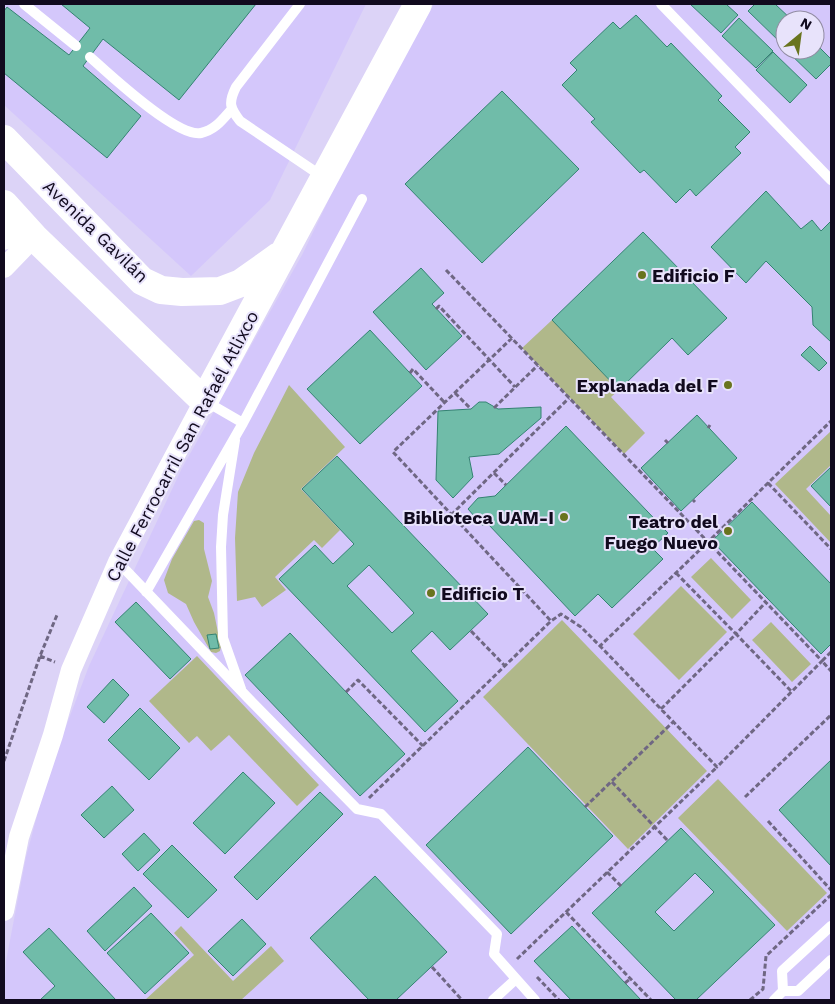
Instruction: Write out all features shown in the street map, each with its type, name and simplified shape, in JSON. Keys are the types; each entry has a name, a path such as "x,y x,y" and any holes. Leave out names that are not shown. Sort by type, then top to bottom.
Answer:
{"main road":[{"name":"Calle Ferrocarril San Rafaél Atlixco","path":"204,401 418,4"},
{"name":"Avenida Gavilán","path":"4,139 142,281 161,290 182,292 220,291 241,283 283,254"},
{"path":"15,226 204,401"}],"street":[{"path":"4,268 15,226"},
{"name":"Calle Ferrocarril San Rafaél Atlixco","path":"4,911 19,837 53,735 71,670 118,562 204,401"}],"lane":[{"path":"24,4 76,46"},
{"path":"300,4 236,87 231,97 231,110 240,121 324,178"},
{"path":"661,4 831,180"},
{"path":"90,57 136,98 183,130 199,134 214,128 231,110"},
{"path":"146,592 243,423 362,199"},
{"path":"204,401 243,423"},
{"path":"236,435 222,538 223,638 242,693"},
{"path":"118,562 242,693 357,809 381,814 497,934 494,954 535,1000"},
{"path":"783,991 782,971 831,926"},
{"path":"774,1000 783,991 798,991 831,960"},
{"path":"493,1000 516,979"}],"path":[{"path":"446,270 831,670"},
{"path":"436,309 439,306 515,387"},
{"path":"512,338 393,452 551,621"},
{"path":"494,408 538,366"},
{"path":"410,373 413,370 445,403"},
{"path":"455,393 470,410"},
{"path":"451,515 569,398"},
{"path":"600,646 831,421"},
{"path":"494,473 506,485"},
{"path":"768,483 831,549"},
{"path":"676,572 792,692"},
{"path":"661,709 766,602"},
{"path":"357,809 551,621 561,614 581,626 717,767"},
{"path":"4,761 40,656 57,615"},
{"path":"471,631 505,666"},
{"path":"507,968 717,767 831,652"},
{"path":"346,692 358,680 423,746"},
{"path":"745,797 831,715"},
{"path":"585,807 673,722"},
{"path":"612,782 668,841"},
{"path":"768,821 831,890"},
{"path":"607,872 621,886"},
{"path":"750,1000 763,989 766,956 831,894"},
{"path":"566,912 651,1000"},
{"path":"518,958 525,965"},
{"path":"432,967 462,1000"},
{"path":"531,972 559,1000"},
{"path":"625,983 630,979"}],"shaded area":[{"path":"4,4 366,4 270,200 191,276 4,105"},
{"path":"434,4 831,4 831,1000 4,1000 6,961 26,857 49,771 89,666 182,468 302,255 358,139"}],"green space":[{"path":"552,320 619,390 611,397 645,433 624,454 522,348"},
{"path":"289,385 345,447 301,489 340,530 322,548 314,540 275,577 286,590 262,607 255,597 237,601 235,538 238,492 254,453"},
{"path":"831,431 831,465 806,489 831,516 831,543 775,484"},
{"path":"199,520 204,523 204,549 212,581 208,597 214,613 221,647 220,651 216,653 211,652 186,604 168,593 164,580 172,559 194,521"},
{"path":"711,558 751,600 732,619 691,577"},
{"path":"681,586 727,632 679,680 633,634"},
{"path":"562,620 707,771 628,849 483,697"},
{"path":"771,622 811,664 792,682 752,640"},
{"path":"197,656 319,785 297,806 229,735 211,751 197,736 189,743 149,701"},
{"path":"718,779 827,893 787,931 678,818"},
{"path":"181,926 233,981 271,946 284,961 241,1000 145,1000 194,955 174,933"}],"building":[{"path":"61,4 256,4 179,100 103,39 83,66 141,116 107,158 4,73 4,11 7,7 69,55 90,28"},
{"path":"690,4 726,4 738,15 721,33"},
{"path":"755,4 775,4 781,10 775,10 775,37 748,11"},
{"path":"636,15 667,47 671,43 722,96 718,100 750,132 735,147 741,153 696,196 690,189 676,203 644,170 640,173 591,122 595,119 562,85 577,70 570,63 613,22 620,29"},
{"path":"739,18 773,51 756,68 722,36"},
{"path":"773,52 775,60 781,60 807,85 790,103 756,70"},
{"path":"825,53 831,59 831,64 816,79 796,60 825,60"},
{"path":"502,91 579,169 482,263 405,184"},
{"path":"766,191 801,229 812,220 821,231 831,221 831,342 813,325 812,307 766,261 746,283 711,247"},
{"name":"Edificio F","path":"643,232 727,318 688,355 672,338 619,390 552,320"},
{"path":"421,268 444,293 432,304 462,336 426,370 373,312"},
{"path":"370,330 422,386 360,444 307,389"},
{"path":"810,346 827,363 819,371 801,355"},
{"path":"479,402 486,402 498,409 541,407 541,418 499,454 469,457 473,477 453,498 436,480 438,411 471,409"},
{"path":"697,415 737,458 681,511 641,468"},
{"name":"Biblioteca UAM-I","path":"566,426 668,533 652,548 663,559 612,608 598,594 575,616 488,524 482,525 468,509 478,498 495,496"},
{"name":"Edificio T","path":"337,456 488,614 450,650 432,631 411,651 458,701 425,732 279,579 315,545 333,564 354,544 302,489","holes":["369,565 414,613 392,633 347,586"]},
{"path":"831,467 831,507 811,486"},
{"path":"752,502 831,584 831,644 821,654 712,541"},
{"path":"136,602 191,659 170,679 115,622"},
{"path":"290,633 405,754 360,796 245,675"},
{"path":"216,634 219,648 210,649 207,635"},
{"path":"113,679 129,695 104,723 87,707"},
{"path":"140,708 180,748 149,780 108,740"},
{"path":"528,747 613,836 511,934 426,845"},
{"path":"831,760 831,866 779,810"},
{"path":"243,772 275,803 225,854 193,823"},
{"path":"112,786 134,810 104,838 81,815"},
{"path":"320,792 343,814 257,900 234,877"},
{"path":"681,828 775,925 696,1000 676,1000 592,913","holes":["695,873 714,892 674,931 655,912"]},
{"path":"144,833 160,850 138,871 122,854"},
{"path":"172,845 217,890 188,918 143,874"},
{"path":"375,876 447,952 396,1000 369,1000 310,938"},
{"path":"134,887 152,906 105,951 87,931"},
{"path":"151,913 189,953 145,994 107,953"},
{"path":"242,919 266,944 233,976 208,951"},
{"path":"572,926 641,1000 571,1000 534,961"},
{"path":"49,928 116,1000 40,1000 55,986 23,952"}],"place":[{"name":"Edificio F","path":"642,275"},
{"name":"Explanada del F","path":"728,385"},
{"name":"Biblioteca UAM-I","path":"564,517"},
{"name":"Teatro del Fuego Nuevo","path":"728,531"},
{"name":"Edificio T","path":"431,593"}]}
